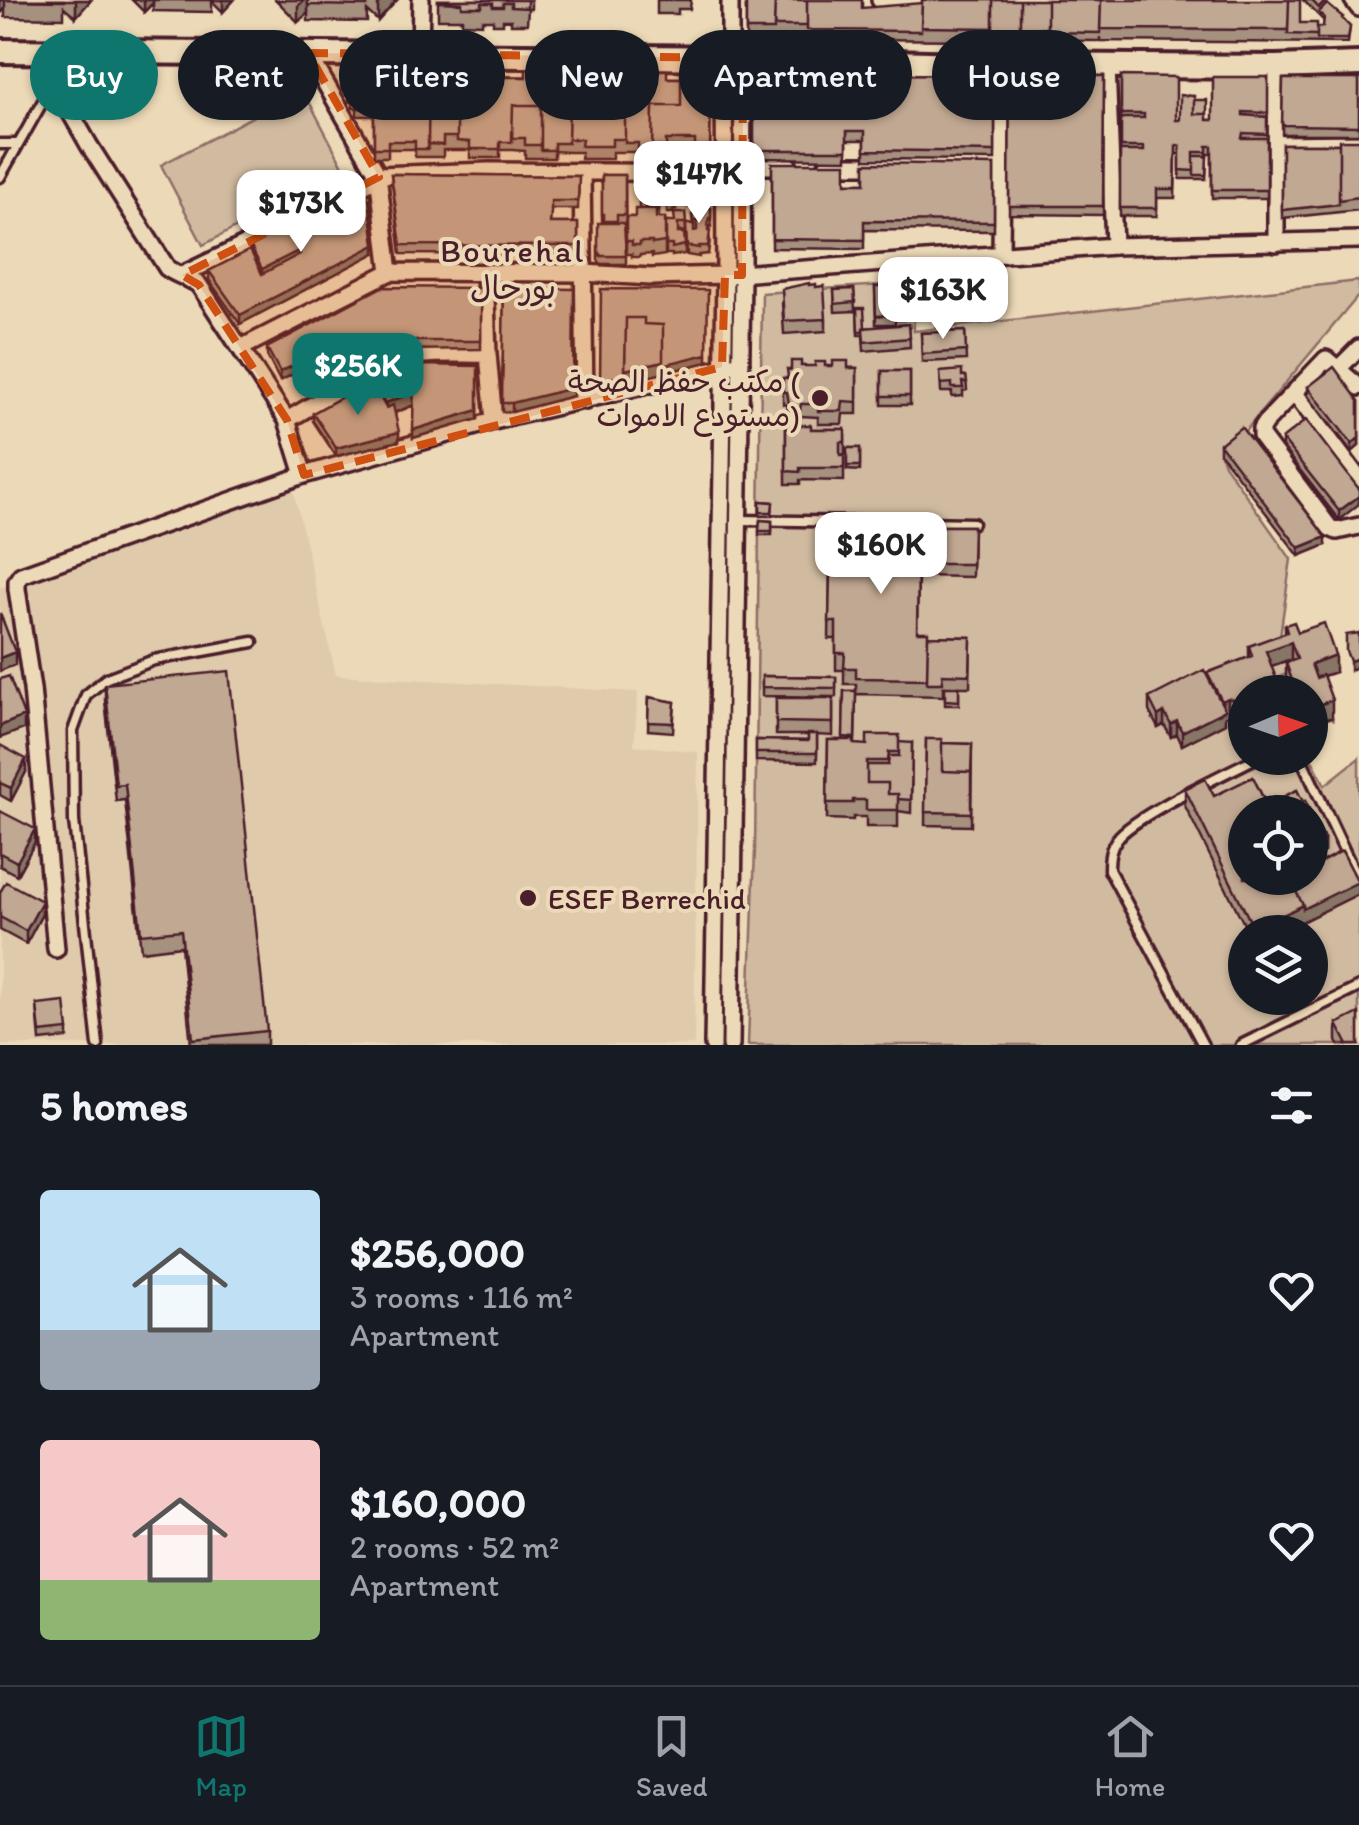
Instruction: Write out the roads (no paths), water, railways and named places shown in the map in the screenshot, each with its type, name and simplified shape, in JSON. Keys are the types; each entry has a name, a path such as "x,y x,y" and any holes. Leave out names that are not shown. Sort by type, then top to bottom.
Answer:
{"street":[{"path":"420,30 421,0"},
{"path":"730,0 731,30"},
{"path":"880,0 893,4 932,0"},
{"path":"1353,0 1359,8"},
{"path":"0,50 30,51"},
{"path":"505,54 679,54"},
{"path":"1096,66 1359,64"},
{"path":"1107,66 1114,246"},
{"path":"1276,67 1276,243"},
{"path":"319,72 378,176 390,272"},
{"path":"74,120 167,268 200,285 288,420 304,475"},
{"path":"714,1045 738,520 741,362 726,173 729,120"},
{"path":"731,1045 728,683 721,520 722,367 742,166 738,120"},
{"path":"1001,254 1002,120"},
{"path":"1276,144 1359,143"},
{"path":"819,165 1002,165"},
{"path":"742,166 800,166"},
{"path":"182,275 353,192 378,176 489,171 726,173"},
{"path":"582,172 585,401"},
{"path":"241,348 390,272 734,275 1114,246 1359,240"},
{"path":"485,272 494,422"},
{"path":"1359,348 1294,392 1261,429 1264,443 1330,528 1337,531 1359,526"},
{"path":"288,420 398,360 488,354"},
{"path":"56,949 18,581 26,572 304,475 494,422 741,362"},
{"path":"1332,364 1359,387"},
{"path":"1294,392 1359,480"}],"lane":[{"path":"0,177 32,120"},
{"path":"0,144 18,144"},
{"path":"721,520 876,522"},
{"path":"915,522 973,523"},
{"path":"98,1045 74,821 73,731 86,696 108,678 154,660 253,642"},
{"path":"1203,1045 1110,870 1109,859 1121,833 1228,773"},
{"path":"1310,775 1359,882"},
{"path":"1242,1045 1359,987"}],"place":[{"name":"مكتب حفظ الصحة ( مستودع الاموات)","path":"820,398"},
{"name":"ESEF Berrechid","path":"528,898"}],"district":[{"name":"Bourehal بورحال","path":"513,270"}]}
